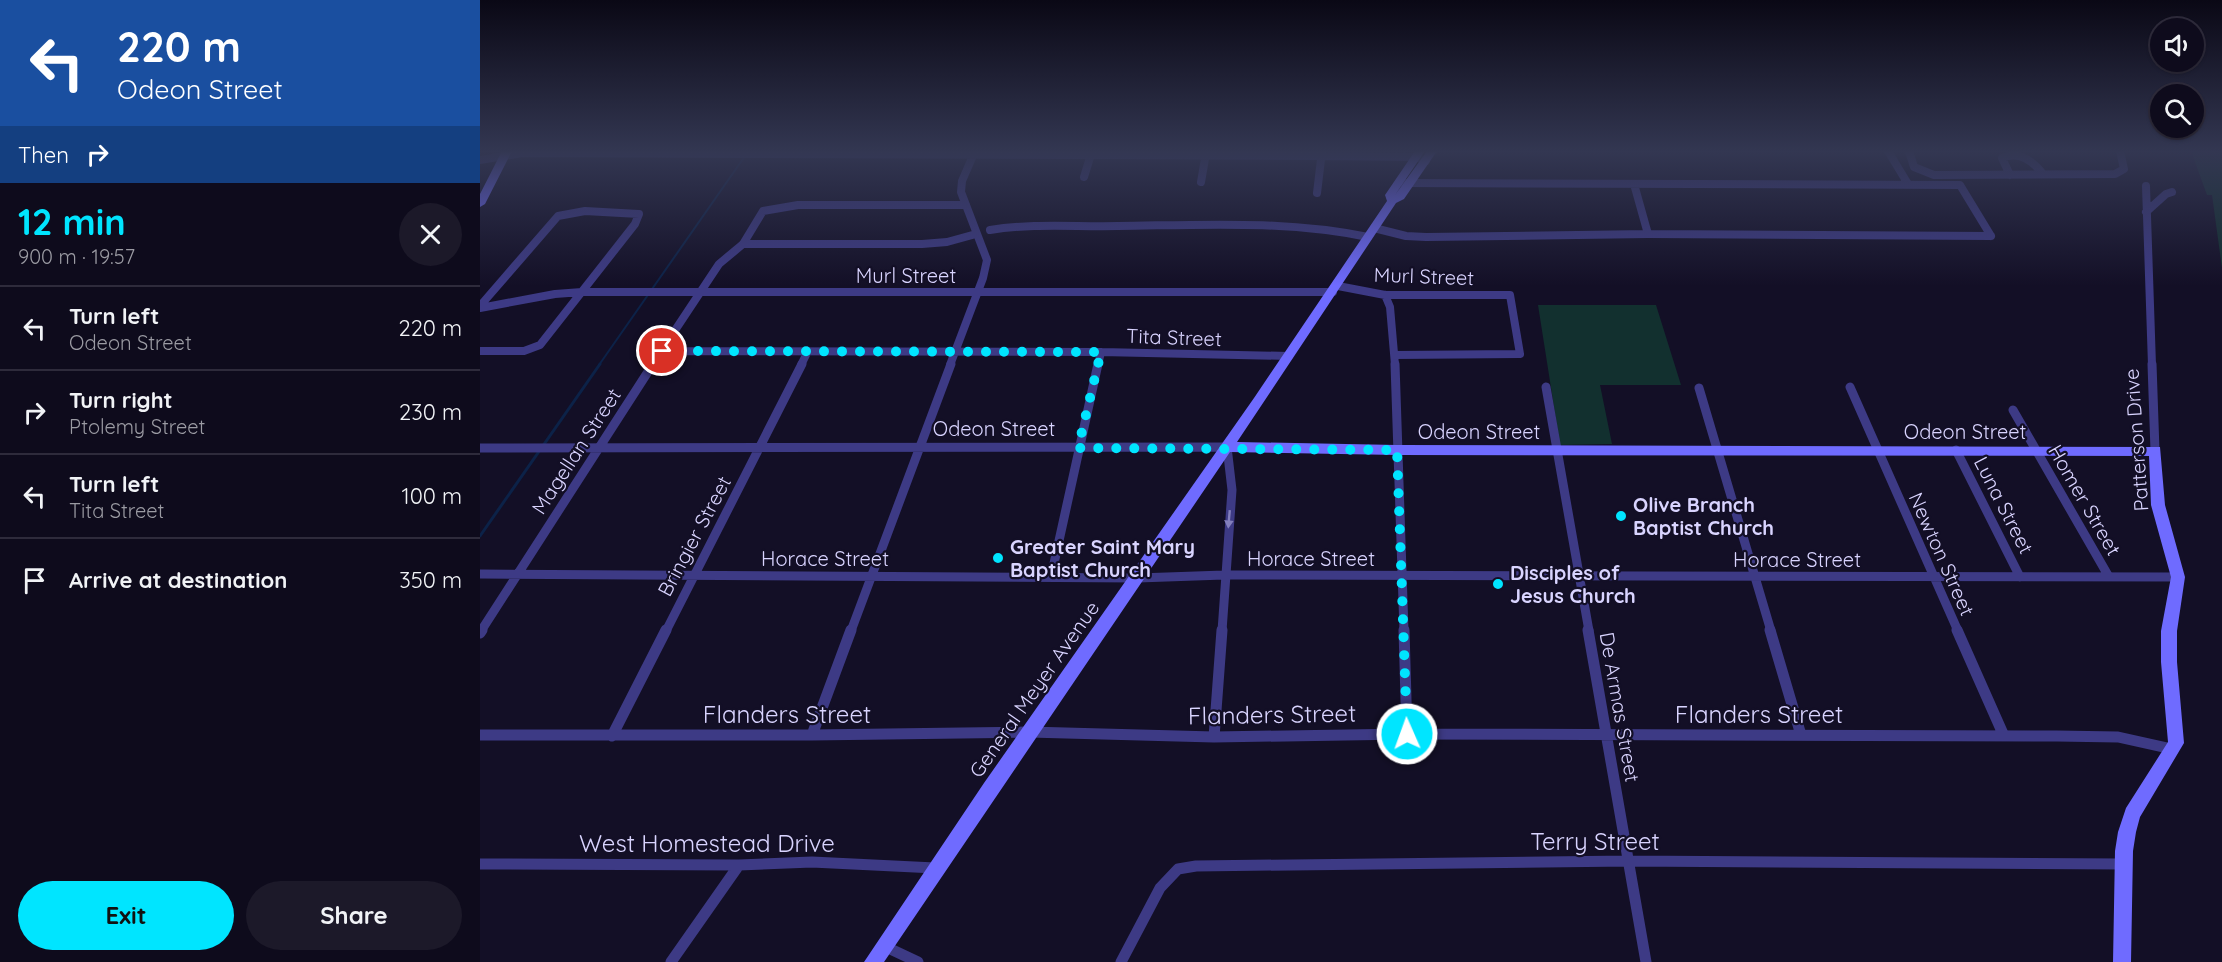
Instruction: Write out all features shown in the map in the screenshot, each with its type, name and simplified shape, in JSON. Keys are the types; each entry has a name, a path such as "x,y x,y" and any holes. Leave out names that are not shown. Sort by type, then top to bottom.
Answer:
{"street":[{"path":"812,735 978,292 987,260 962,196"},
{"name":"General Meyer Avenue","path":"873,962 935,868 1290,356 1392,201 1401,196"},
{"path":"1637,196 1648,234"},
{"path":"990,230 1032,225 1279,225 1426,237 1648,234 1991,236 1967,196"},
{"name":"Patterson Drive","path":"2122,962 2123,864 2127,832 2132,814 2176,743 2177,731 2171,694 2169,631 2178,577 2158,505 2146,196"},
{"path":"2146,212 2164,196"},
{"name":"Magellan Street","path":"480,633 699,292 719,264 743,244 761,215 771,208 814,205 966,205"},
{"path":"480,307 547,227 562,214 596,212 635,212 639,214 639,219 543,342 537,347 515,351 480,351"},
{"path":"743,244 922,244 947,242 976,234"},
{"name":"Murl Street","path":"480,307 555,294 582,292 1335,289 1385,295 1510,295 1520,354 1395,355"},
{"path":"1385,295 1390,307 1395,355 1407,734"},
{"name":"Tita Street","path":"662,351 1101,352 1290,356"},
{"name":"Bringier Street","path":"612,736 808,351"},
{"path":"1051,578 1101,352"},
{"name":"De Armas Street","path":"1545,387 1646,962"},
{"name":"Newton Street","path":"1850,387 1932,578 2004,736"},
{"path":"1699,388 1801,735"},
{"name":"Homer Street","path":"2013,410 2109,577"},
{"path":"1214,737 1224,575 1232,490 1227,447"},
{"name":"Odeon Street","path":"480,448 1227,447 1397,450 2155,451"},
{"name":"Luna Street","path":"1956,450 2020,577"},
{"name":"Horace Street","path":"480,574 1051,578 1224,575 2178,577"},
{"name":"Flanders Street","path":"480,735 812,735 1029,732 1214,737 1407,734 2004,736 2118,737 2172,748"},
{"name":"Terry Street","path":"1120,962 1160,888 1173,872 1186,867 1628,861 2123,864"},
{"name":"West Homestead Drive","path":"480,864 739,865 828,862 935,868"},
{"path":"671,962 739,865"},
{"path":"884,946 918,962"}],"green space":[{"path":"2212,196 2222,196 2222,268"},
{"path":"1538,305 1656,305 1681,385 1600,385 1612,444 1560,445"}],"waterway":[{"path":"599,365 717,196"},
{"path":"480,536 600,364"}],"place":[{"name":"Olive Branch Baptist Church","path":"1621,516"},
{"name":"Greater Saint Mary Baptist Church","path":"998,558"},
{"name":"Disciples of Jesus Church","path":"1498,584"}],"route":[{"path":"662,351 1101,352 1078,448 1227,447 1397,450 1407,734"}]}
